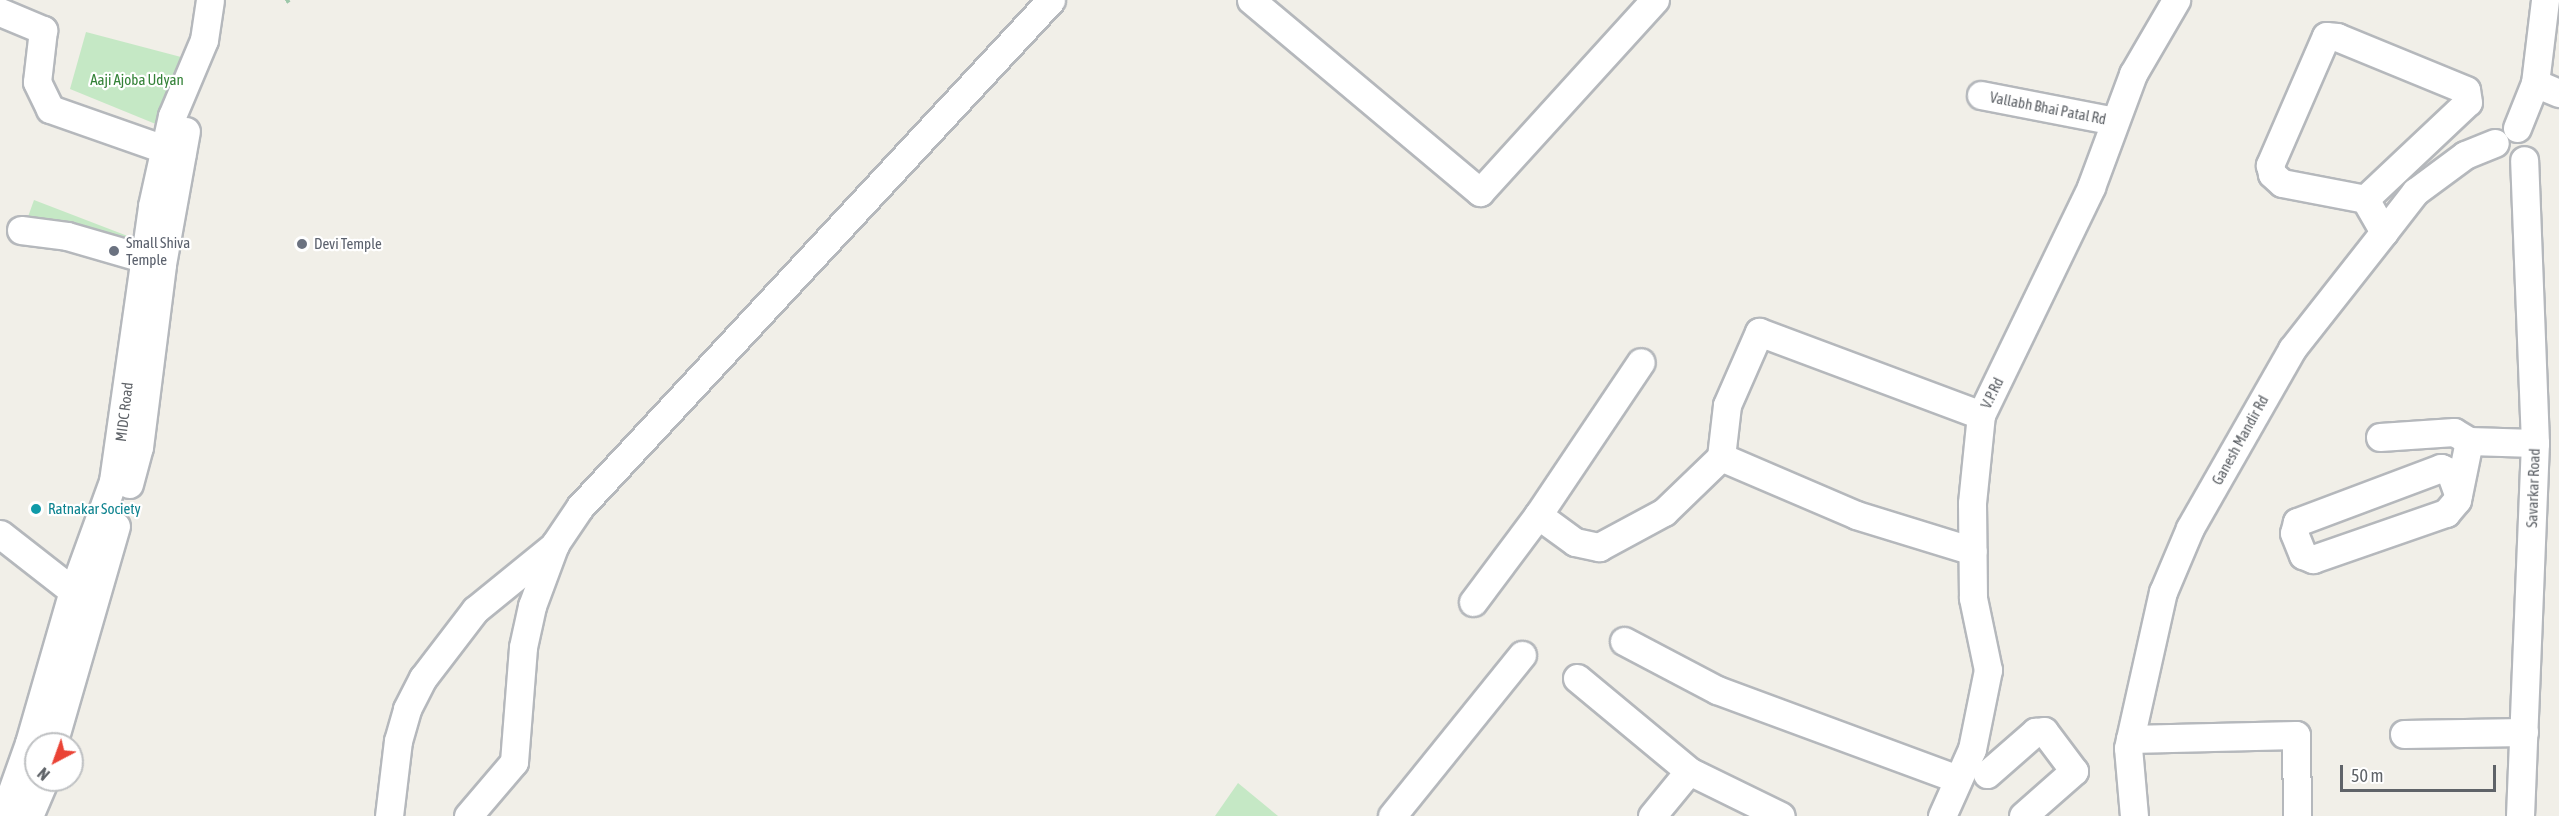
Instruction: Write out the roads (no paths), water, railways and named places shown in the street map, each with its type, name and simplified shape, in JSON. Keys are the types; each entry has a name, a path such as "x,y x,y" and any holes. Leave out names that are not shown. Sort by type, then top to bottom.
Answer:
{"street":[{"path":"468,816 514,762 523,647 532,606 555,544 580,507 1051,0"},
{"path":"1251,0 1480,192 1656,0"},
{"name":"V.P.Rd","path":"1942,816 1977,775 1988,670 1973,598 1972,503 1982,415 2091,187 2133,74 2176,0"},
{"path":"2517,128 2547,88 2545,0"},
{"name":"MIDC Road","path":"41,732 106,527 113,481 130,444 152,262 180,93 204,40 214,4"},
{"path":"0,12 43,30 37,82 50,109 172,152"},
{"path":"2365,199 2468,102 2466,90 2337,37 2326,36 2270,165 2272,174 2282,183 2365,199 2384,232"},
{"name":"Vallabh Bhai Patal Rd","path":"1981,95 2115,121"},
{"path":"2517,128 2527,134 2531,144 2524,160 2513,163 2502,159 2495,143 2505,129 2517,128"},
{"name":"Ganesh Mandir Rd","path":"2134,816 2130,739 2163,592 2190,528 2292,349 2415,192 2465,155 2495,143"},
{"name":"Savarkar Road","path":"2524,160 2535,443 2524,732 2525,815"},
{"path":"21,231 67,236 152,262"},
{"path":"1538,515 1575,542 1599,547 1664,513 1721,457 1726,405 1759,332 1982,415"},
{"path":"1473,602 1538,515 1641,362"},
{"path":"2380,437 2454,432 2469,441 2535,443"},
{"path":"2458,494 2450,472 2441,468 2297,522 2294,533 2303,555 2313,559 2446,513 2458,494 2469,441"},
{"path":"1721,457 1856,515 1973,551"},
{"path":"0,534 83,595"},
{"path":"389,816 398,741 407,710 423,678 475,610 555,544"},
{"path":"1624,641 1717,690 1977,775 2035,732 2044,731 2073,771 2023,816"},
{"path":"1392,816 1522,655"},
{"path":"1577,678 1689,771 1781,816"},
{"path":"54,732 56,689"},
{"path":"2404,734 2524,732"},
{"path":"2130,739 2296,735 2297,816"},
{"path":"1652,816 1689,771"},
{"name":"MIDC Road","path":"3,816 24,776"},
{"path":"29,816 39,792"}],"place":[{"name":"Devi Temple","path":"302,244"},
{"name":"Small Shiva Temple","path":"114,251"},
{"name":"Ratnakar Society","path":"36,509"}],"park label":[{"name":"Aaji Ajoba Udyan","path":"137,80"}]}
